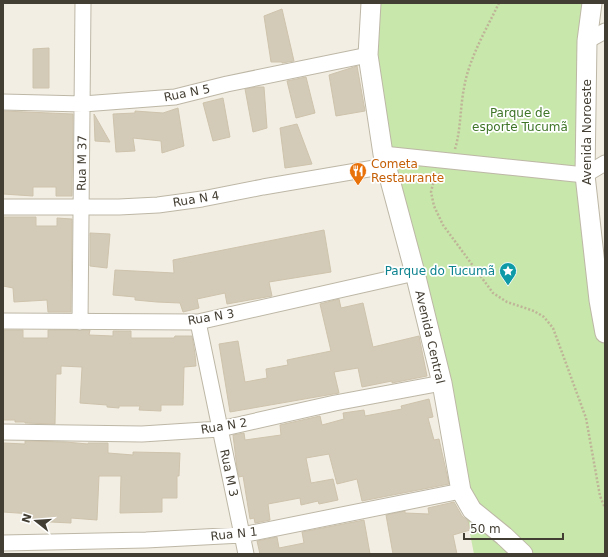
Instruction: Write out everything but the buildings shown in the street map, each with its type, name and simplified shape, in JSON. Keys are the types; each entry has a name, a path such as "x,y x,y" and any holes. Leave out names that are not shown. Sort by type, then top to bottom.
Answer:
{"street":[{"name":"Rua M 37","path":"80,322 83,3"},
{"name":"Avenida Central","path":"371,3 368,55 384,160 415,273 442,383 461,491 472,510 504,536 523,554"},
{"name":"Avenida Noroeste","path":"592,3 588,41 585,175 602,298 605,333"},
{"path":"588,41 605,31"},
{"name":"Rua N 5","path":"3,102 83,104 176,98 227,84 368,55"},
{"name":"Rua N 4","path":"3,207 119,207 166,204 202,199 263,187 384,160 449,161 585,175"},
{"path":"585,175 605,163"},
{"name":"Rua N 3","path":"3,321 198,322 415,273"},
{"name":"Rua M 3","path":"198,322 246,554"},
{"name":"Rua N 2","path":"3,432 142,434 220,429 335,403 442,383"},
{"name":"Rua N 1","path":"3,542 146,540 242,535 461,491"}],"path":[{"path":"499,3 473,56 464,88 460,134 455,150 449,161 437,176 431,192 434,206 443,225 494,293 507,302 534,310 544,317 553,328 586,418 600,496 605,508"}],"green space":[{"name":"Parque do Tucumã","path":"371,3 592,3 585,175 605,333 605,554 474,554 465,508 383,154"}],"place":[{"name":"Cometa Restaurante","path":"358,186"},
{"name":"Parque do Tucumã","path":"508,286"}],"park label":[{"name":"Parque de esporte Tucumã","path":"520,120"}]}
